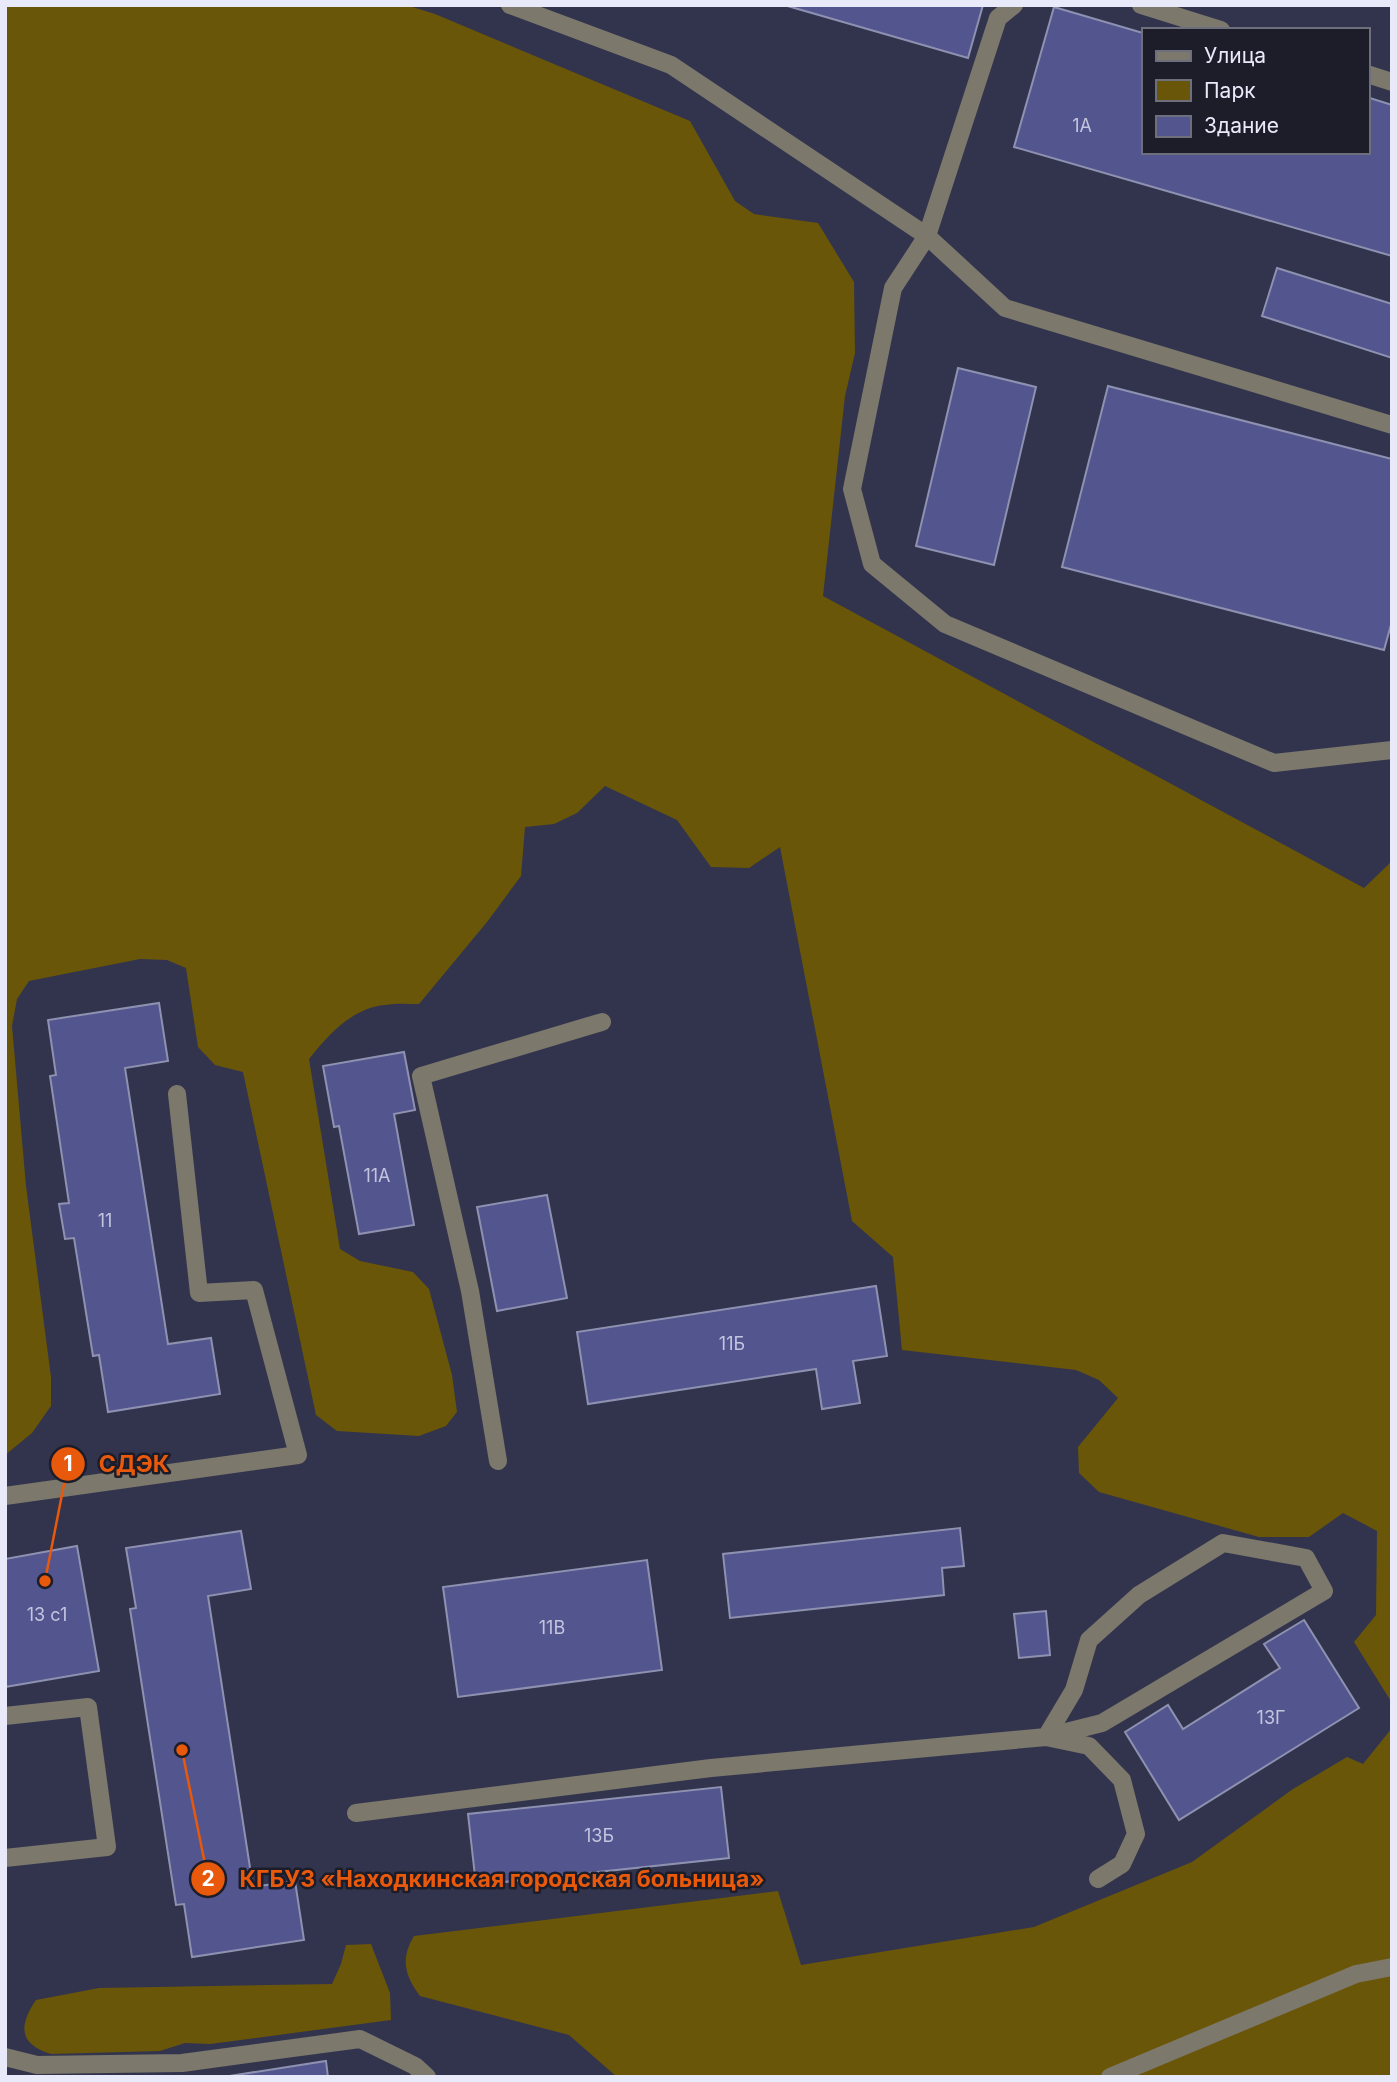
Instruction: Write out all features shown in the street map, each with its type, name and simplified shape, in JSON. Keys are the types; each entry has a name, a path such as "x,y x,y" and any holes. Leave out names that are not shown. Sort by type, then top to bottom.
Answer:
{"street":[{"path":"510,5 671,65 927,236 1006,308 1392,425"},
{"path":"1014,5 998,18 927,236 893,288 852,489 872,564 945,624 1274,763 1392,750"},
{"path":"1141,5 1216,28"},
{"path":"1369,75 1392,82"},
{"path":"498,1461 470,1291 421,1076 602,1022"},
{"path":"5,1496 298,1455 254,1290 199,1293 177,1094"},
{"path":"356,1813 711,1768 1046,1737 1102,1723 1324,1591 1307,1558 1223,1543 1139,1595 1088,1640 1074,1690 1046,1737"},
{"path":"5,1716 88,1707 107,1847 5,1858"},
{"path":"1046,1737 1089,1746 1122,1780 1136,1834 1122,1864 1098,1880"},
{"path":"1110,2077 1356,1974 1392,1967"},
{"path":"5,2057 37,2065 182,2063 360,2039 415,2066 427,2077"}],"green space":[{"path":"5,5 406,5 435,14 690,121 735,201 754,214 818,223 854,282 855,353 845,396 823,596 1364,888 1392,861 1392,1703 1354,1642 1376,1615 1377,1531 1343,1513 1309,1537 1259,1537 1099,1492 1079,1473 1078,1447 1118,1398 1099,1380 1076,1370 902,1350 893,1257 852,1221 780,847 749,868 711,867 677,820 605,786 577,813 554,824 525,827 521,876 419,1004 389,1004 362,1011 333,1032 309,1059 340,1249 360,1261 413,1272 429,1289 452,1375 457,1412 446,1426 419,1436 337,1431 316,1415 243,1072 215,1065 198,1047 186,968 167,960 140,959 29,981 17,999 12,1026 26,1186 51,1377 51,1406 32,1433 5,1455"},
{"path":"1392,1728 1392,2077 617,2077 569,2035 420,1996 406,1967 407,1952 414,1936 778,1891 801,1965 1034,1927 1192,1862 1293,1789 1347,1757 1363,1764"},
{"path":"371,1944 390,1993 391,2020 210,2044 185,2043 160,2051 51,2054 32,2045 25,2033 30,2009 36,2000 99,1988 332,1984 346,1945"}],"building":[{"path":"784,5 983,5 968,58"},
{"path":"1054,7 1142,33 1142,154 1369,154 1369,98 1392,105 1392,256 1014,147"},
{"path":"1277,268 1392,304 1392,358 1262,316"},
{"path":"958,368 1036,387 994,565 916,546"},
{"path":"1108,386 1392,459 1392,621 1384,650 1062,567"},
{"path":"159,1003 168,1061 125,1068 168,1344 211,1338 220,1394 108,1412 99,1355 93,1356 74,1238 65,1239 59,1204 69,1203 50,1076 56,1075 48,1020"},
{"path":"404,1052 415,1110 394,1114 414,1225 359,1234 339,1126 334,1127 323,1066"},
{"path":"547,1195 567,1298 497,1311 477,1207"},
{"path":"876,1286 887,1356 853,1361 860,1403 822,1409 816,1369 588,1404 577,1332"},
{"path":"960,1528 964,1566 942,1568 944,1595 730,1618 723,1554"},
{"path":"241,1531 251,1589 208,1596 253,1887 295,1881 304,1940 192,1957 184,1904 176,1905 130,1609 136,1608 126,1548"},
{"path":"77,1546 99,1671 5,1687 5,1559"},
{"path":"647,1560 662,1670 458,1697 443,1587"},
{"path":"1046,1611 1050,1655 1019,1658 1014,1614"},
{"path":"1304,1620 1359,1708 1179,1820 1125,1732 1168,1705 1183,1729 1280,1668 1264,1644"},
{"path":"721,1787 729,1858 476,1885 468,1814"},
{"path":"326,2061 328,2077 223,2077"}],"place":[{"name":"СДЭК","path":"45,1581"},
{"name":"КГБУЗ «Находкинская городская больница»","path":"182,1750"}]}
